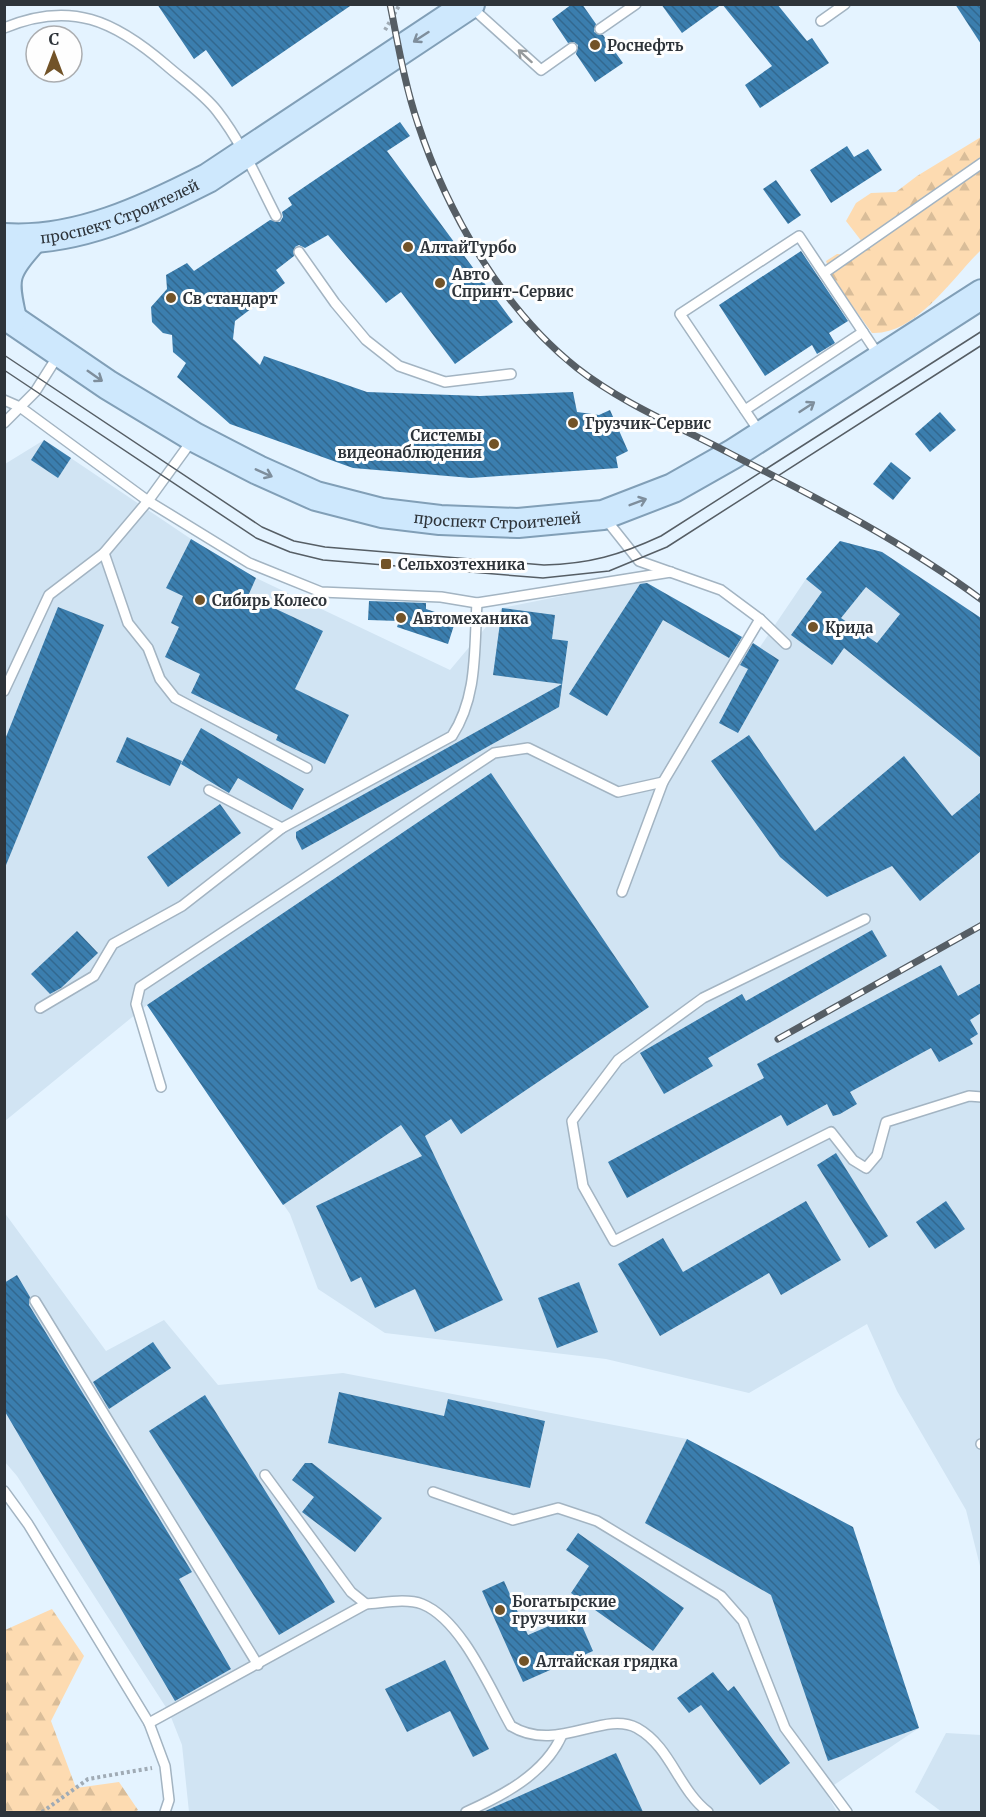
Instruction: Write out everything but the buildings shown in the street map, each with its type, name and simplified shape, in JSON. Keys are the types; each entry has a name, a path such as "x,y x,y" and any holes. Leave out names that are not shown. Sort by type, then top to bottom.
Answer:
{"main road":[{"name":"проспект Строителей","path":"18,239 74,233 164,201 208,178 469,5"},
{"path":"8,316 5,290 18,239"},
{"name":"проспект Строителей","path":"8,316 60,352 194,437 258,470 316,496 382,513 440,520 518,523 603,515 673,488 762,435 981,294"}],"lane":[{"path":"600,29 636,4"},
{"path":"821,21 845,4"},
{"path":"469,5 541,69 572,48"},
{"path":"4,28 46,10 75,8 102,14 137,39 211,104 244,154 276,216"},
{"path":"824,273 981,164"},
{"path":"762,435 681,314 799,236 881,359"},
{"path":"299,252 335,303 366,340 399,366 445,382 511,374"},
{"path":"745,410 863,332"},
{"path":"4,423 35,392 60,352"},
{"path":"4,400 20,407 148,501 249,563 321,592 441,597 477,603 671,572"},
{"path":"4,691 49,595 104,553 148,501 194,437"},
{"path":"603,515 639,561 721,590 760,619 786,644"},
{"path":"104,553 128,623 148,648 160,679 175,698 307,768"},
{"path":"40,1008 94,976 113,944 182,906 282,828 452,736 463,719 471,694 477,603"},
{"path":"622,891 663,782 760,619"},
{"path":"160,1087 136,1004 140,987 494,753 528,747 618,792 663,782"},
{"path":"209,790 282,828"},
{"path":"865,919 703,998 618,1060 572,1121 583,1186 614,1241 831,1132 853,1160 866,1168 877,1155 886,1122 969,1096 981,1097"},
{"path":"35,1301 258,1665"},
{"path":"265,1475 351,1592 366,1604"},
{"path":"4,1491 28,1524 149,1723 165,1766 169,1800 174,1812"},
{"path":"434,1492 513,1520 558,1508 597,1521 721,1596 743,1621 785,1728 847,1812"},
{"path":"149,1723 366,1604 403,1601 422,1604 458,1631 511,1726 525,1734 547,1737 609,1725 634,1726 656,1740 687,1788 708,1812"},
{"path":"465,1812 501,1797 527,1777 555,1750 562,1735"},
{"path":"165,1812 169,1800"}],"path":[{"path":"42,1812 88,1779 165,1766"}],"shaded area":[{"path":"44,440 191,539 256,578 450,670 502,608 642,580 760,647 806,579 840,541 882,552 981,618 981,1570 966,1510 897,1391 867,1324 749,1393 606,1359 385,1333 318,1289 290,1214 147,1005 5,1121 5,464"},
{"path":"4,1212 106,1351 164,1320 218,1385 343,1373 687,1439 919,1728 825,1791 837,1812 189,1812 182,1745 169,1712 17,1476 5,1462"},
{"path":"946,1733 981,1735 981,1812 942,1812 915,1792"}],"green space":[{"path":"981,137 981,250 918,315 904,325 888,331 872,333 832,278 826,261 837,254 857,255 866,247 846,221 856,203 871,193 896,192 917,176"},
{"path":"52,1609 84,1656 51,1721 76,1788 119,1782 138,1810 135,1812 5,1812 5,1630"}],"tram line":[{"path":"4,355 262,527 294,541 325,547 544,565 576,563 604,557 661,536 982,331"},
{"path":"4,370 256,538 290,552 323,560 543,578 609,571 667,547 982,345"}],"railway":[{"path":"390,4 413,110 445,191 462,225 502,289 550,344 577,368 613,393 860,522 922,559 982,600"},
{"path":"778,1039 982,925"}],"place":[{"name":"Роснефть","path":"595,45"},
{"name":"АлтайТурбо","path":"408,247"},
{"name":"Авто Спринт-Сервис","path":"440,283"},
{"name":"Св стандарт","path":"171,298"},
{"name":"Грузчик-Сервис","path":"573,423"},
{"name":"Системы видеонаблюдения","path":"494,444"},
{"name":"Сельхозтехника","path":"386,564"},
{"name":"Сибирь Колесо","path":"200,600"},
{"name":"Автомеханика","path":"401,618"},
{"name":"Крида","path":"813,627"},
{"name":"Богатырские грузчики","path":"500,1610"},
{"name":"Алтайская грядка","path":"524,1661"}]}
